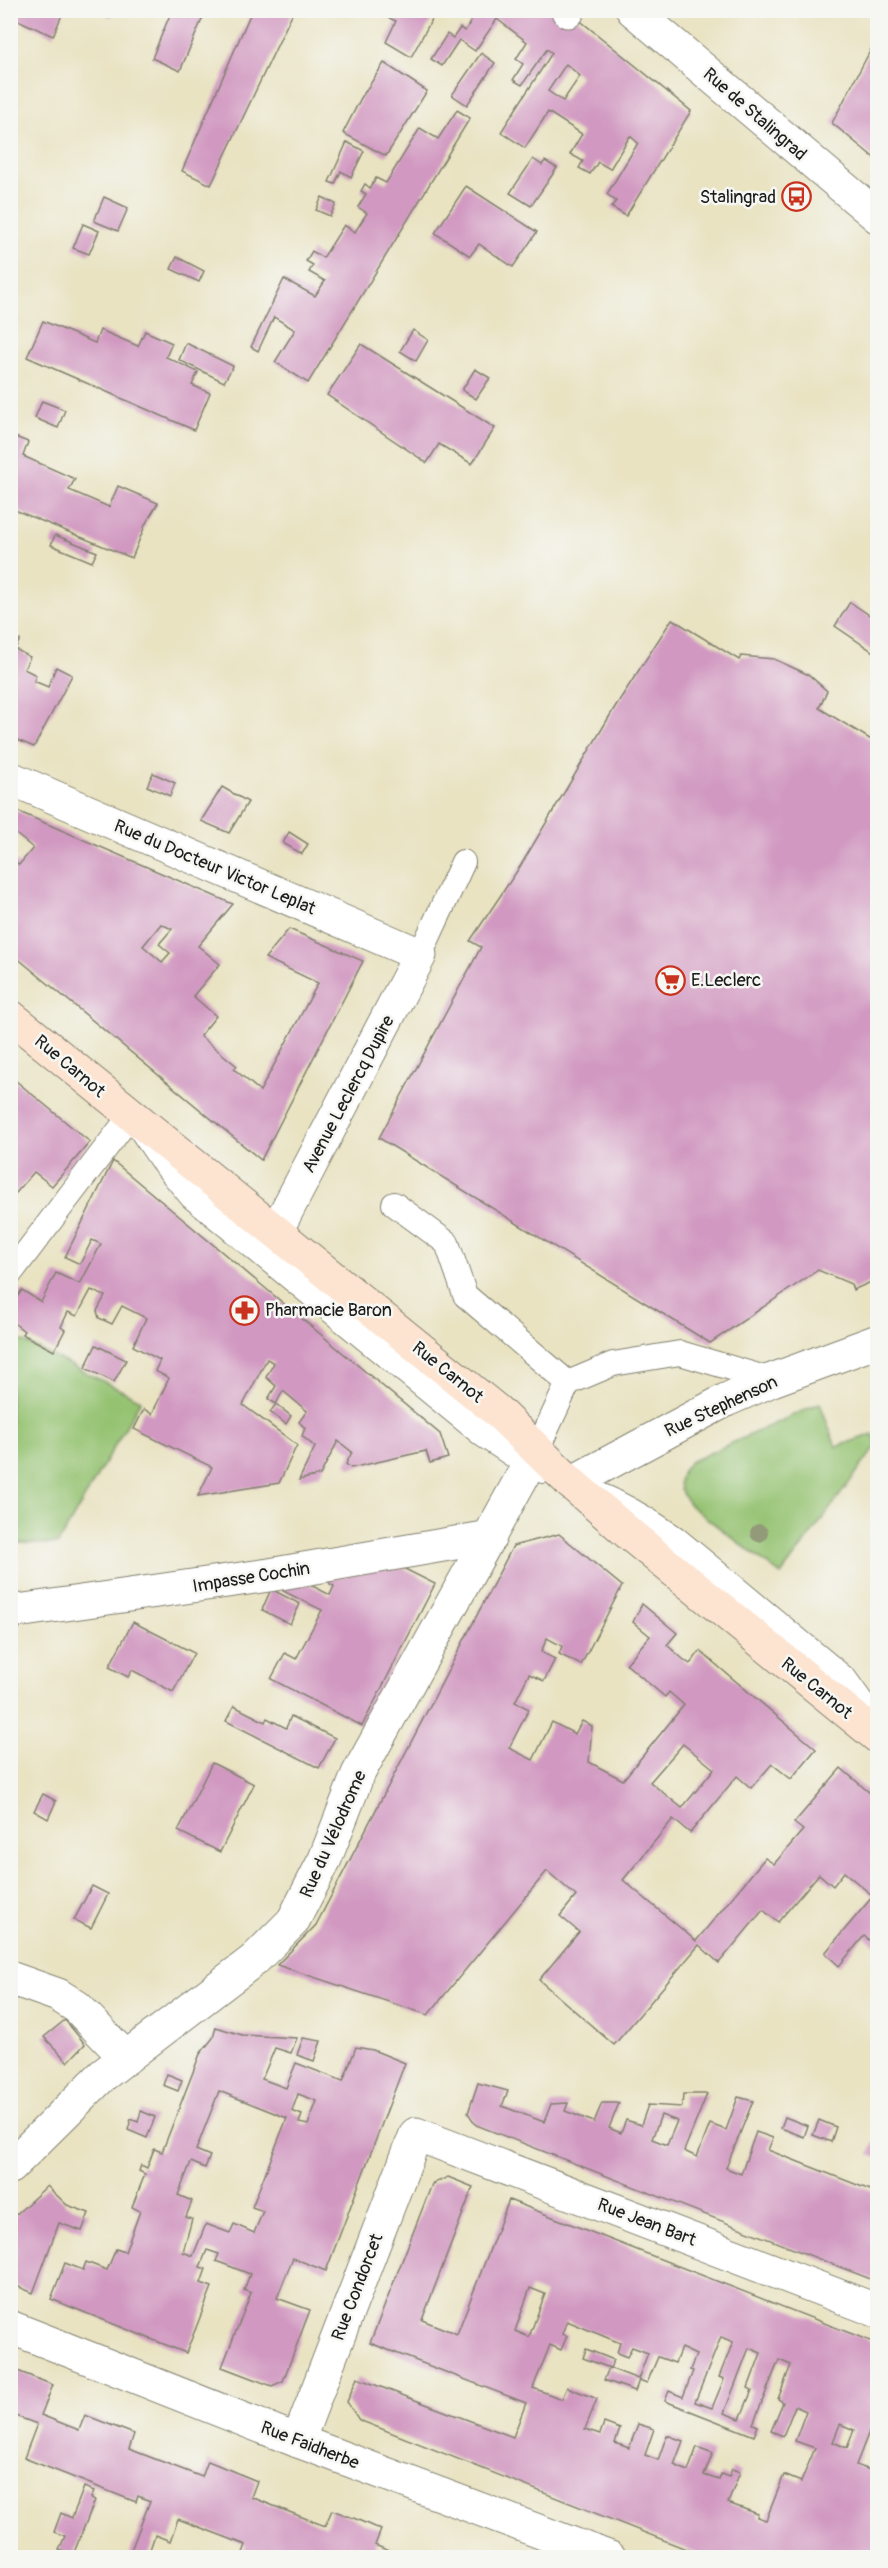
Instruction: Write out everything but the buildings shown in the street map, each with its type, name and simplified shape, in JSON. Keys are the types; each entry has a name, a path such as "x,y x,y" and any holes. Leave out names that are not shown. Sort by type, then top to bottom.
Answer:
{"main road":[{"name":"Rue Carnot","path":"10,1016 497,1411 533,1457 571,1483 633,1537 878,1737"}],"street":[{"name":"Rue de Stalingrad","path":"633,10 878,217"},
{"name":"Rue du Docteur Victor Leplat","path":"10,778 420,955"},
{"name":"Avenue Leclercq Dupire","path":"275,1233 420,955"},
{"name":"Rue Stephenson","path":"571,1483 706,1410 772,1380 878,1341"},
{"name":"Rue du Vélodrome","path":"10,2167 103,2075 254,1960 293,1921 326,1860 358,1774 533,1457"},
{"name":"Impasse Cochin","path":"10,1612 269,1575 490,1537"},
{"path":"10,1978 58,1995 77,2007 126,2058"},
{"name":"Rue Jean Bart","path":"416,2134 878,2311"},
{"name":"Rue Condorcet","path":"297,2441 416,2134"},
{"name":"Rue Faidherbe","path":"10,2327 297,2441 592,2554"}],"lane":[{"path":"420,955 462,862"},
{"path":"10,1274 131,1115 162,1161 192,1197 483,1435 533,1457 568,1383 613,1364 680,1353 772,1380"},
{"path":"394,1204 447,1243 465,1294 568,1383"},
{"path":"571,1483 615,1501 647,1518 675,1538 845,1679 878,1725"}],"green space":[{"path":"10,1335 141,1400 58,1544 11,1543"},
{"path":"820,1403 836,1447 873,1434 877,1445 781,1575 692,1507 683,1495 679,1484 681,1474 690,1462"}],"place":[{"name":"Stalingrad","path":"797,197"},
{"name":"E.Leclerc","path":"670,980"},
{"name":"Pharmacie Baron","path":"244,1310"}]}
